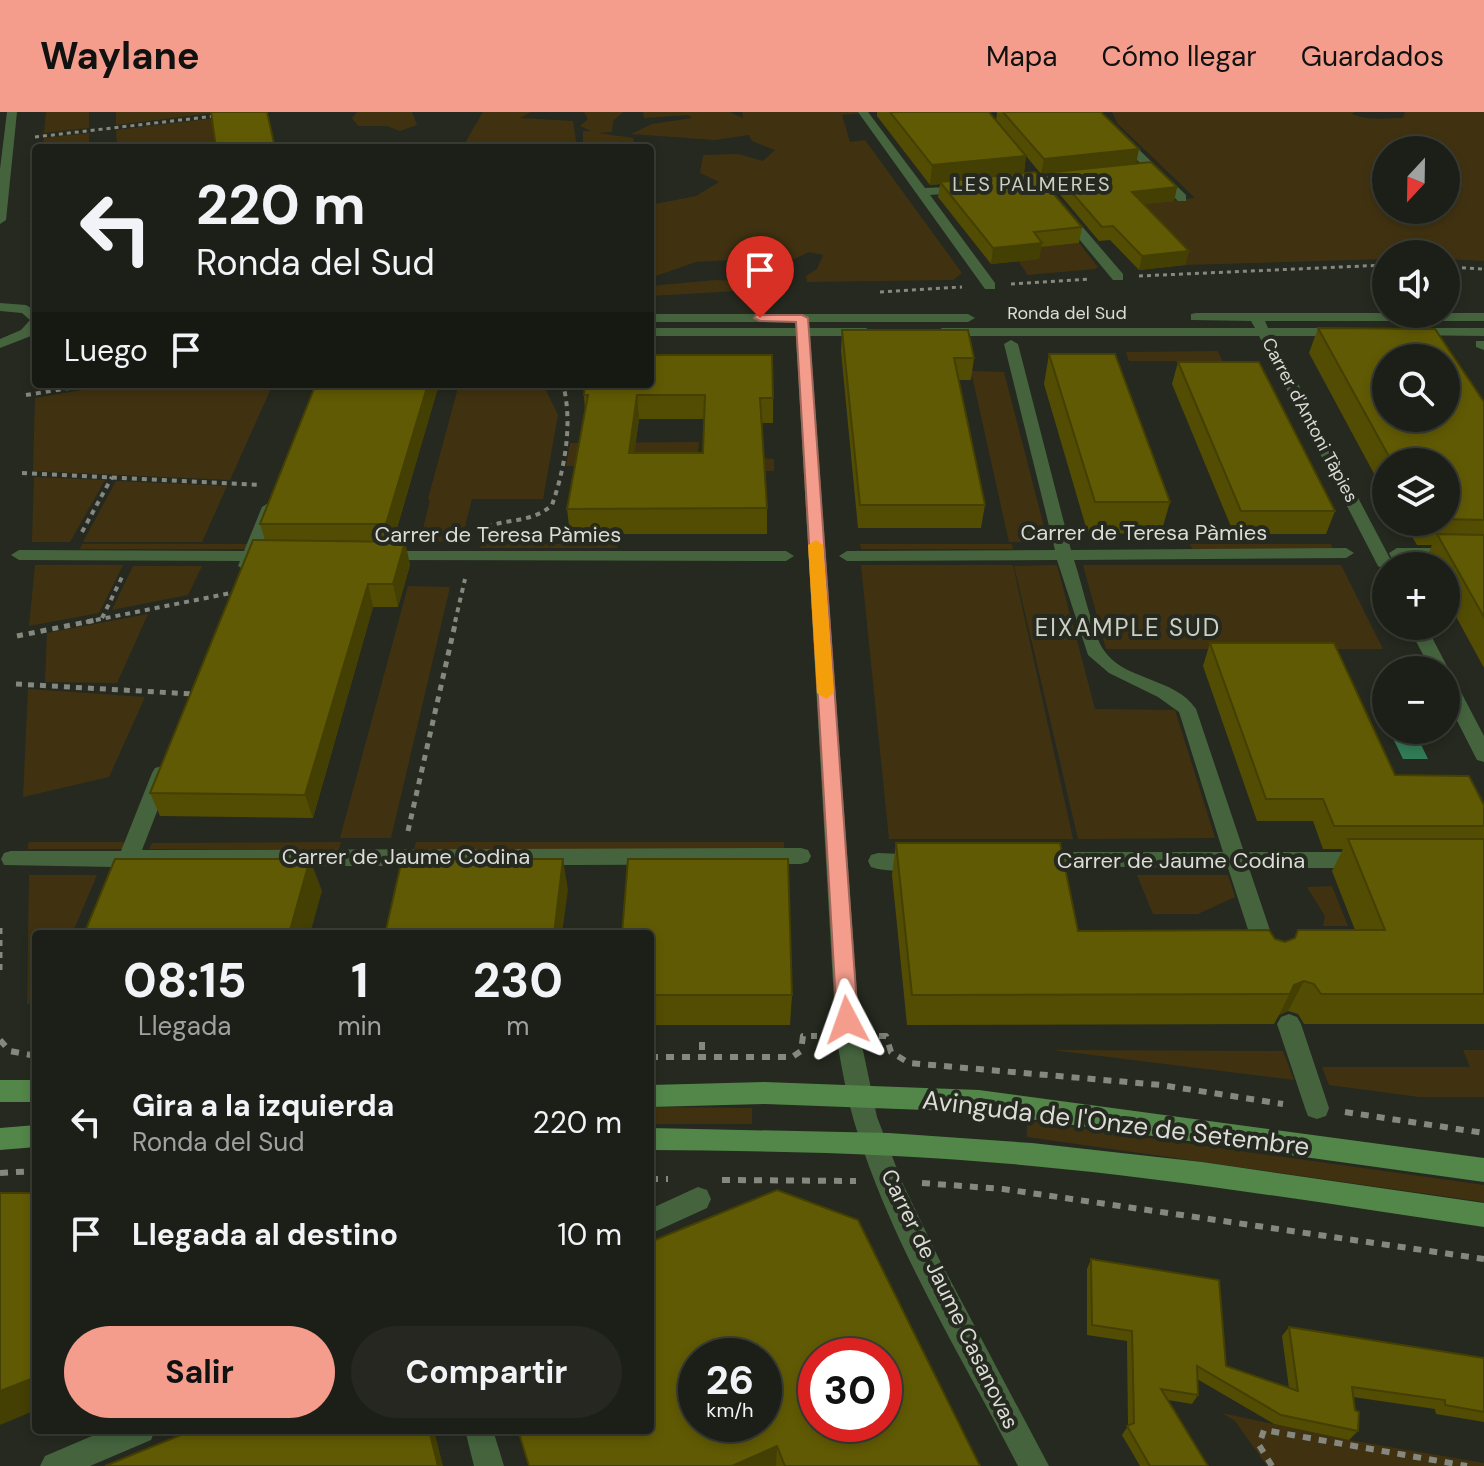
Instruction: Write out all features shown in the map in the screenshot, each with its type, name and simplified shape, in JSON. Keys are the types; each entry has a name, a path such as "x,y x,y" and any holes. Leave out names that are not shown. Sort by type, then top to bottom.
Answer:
{"main road":[{"path":"0,1091 32,1091"},
{"name":"Avinguda de l'Onze de Setembre","path":"654,1096 765,1093 859,1095 1027,1107 1484,1170"},
{"path":"0,1139 32,1136"},
{"name":"Avinguda de l'Onze de Setembre","path":"654,1139 873,1142 1035,1154 1183,1171 1484,1215"}],"street":[{"path":"0,220 12,112"},
{"path":"863,112 990,286"},
{"path":"1094,112 1182,198"},
{"path":"1028,169 1047,192"},
{"path":"1137,170 1151,169"},
{"path":"994,185 1094,174"},
{"path":"923,192 980,186"},
{"path":"1057,205 1118,277"},
{"path":"0,307 16,307 32,320"},
{"name":"Ronda del Sud","path":"654,318 802,325 1260,325 1484,317"},
{"path":"0,344 32,323"},
{"name":"Ronda del Sud","path":"654,332 802,325"},
{"name":"Carrer de Jaume Casanovas","path":"802,325 848,1036 859,1095 873,1142 907,1222 1034,1466"},
{"name":"Ronda del Sud","path":"1260,325 1483,341"},
{"name":"Carrer d'Antoni Tàpies","path":"1260,325 1388,552"},
{"path":"1011,344 1064,554 1094,651 1104,663 1160,688 1187,709 1269,961"},
{"path":"236,592 278,486"},
{"name":"Carrer de Teresa Pàmies","path":"847,556 1346,553"},
{"path":"1460,555 1484,553"},
{"path":"19,555 282,556"},
{"name":"Carrer de Teresa Pàmies","path":"360,556 786,556"},
{"path":"1460,708 1484,755"},
{"path":"118,883 170,753"},
{"name":"Carrer de Jaume Codina","path":"11,859 801,856"},
{"name":"Carrer de Jaume Codina","path":"1014,860 1387,860"},
{"path":"878,861 937,861"},
{"path":"1289,1024 1317,1108"},
{"path":"654,1220 698,1199"},
{"path":"55,1466 131,1434"},
{"path":"480,1434 489,1466"}],"path":[{"path":"35,137 215,116"},
{"path":"1206,274 1372,266"},
{"path":"1460,268 1484,269"},
{"path":"26,395 69,388"},
{"path":"403,856 477,531 486,525 533,520 552,505 567,430 565,388"},
{"path":"22,473 278,486"},
{"path":"69,555 112,477"},
{"path":"101,619 133,555"},
{"path":"17,636 236,592"},
{"path":"16,684 194,694"},
{"path":"0,928 0,971"},
{"path":"654,1057 792,1057 801,1051 803,1036 821,1036"},
{"path":"0,1040 2,1046 13,1053 32,1055"},
{"path":"702,1042 702,1068"},
{"path":"889,1045 895,1057 909,1063 1161,1085 1484,1133"},
{"path":"0,1173 32,1171"},
{"path":"654,1179 670,1179"},
{"path":"717,1180 890,1181 1003,1189 1484,1259"},
{"path":"1272,1466 1259,1445 1264,1430 1467,1466"}],"shaded area":[{"path":"46,112 89,112 89,128 44,133"},
{"path":"116,112 214,112 214,113 116,125"},
{"path":"357,112 412,112 417,125 400,131 387,126 358,126 352,118"},
{"path":"483,112 531,112 520,118 573,121 576,144 464,144"},
{"path":"584,112 623,112 613,121 612,132 598,133 633,138 634,144 583,144 583,131 591,131 580,126 588,119"},
{"path":"643,112 730,112 743,118 742,112 872,112 842,115 850,142 865,140 962,273 953,280 807,282 806,276 817,269 823,255 809,252 792,260 766,258 696,262 654,277 654,204 696,196 719,182 700,173 703,155 738,154 763,161 775,150 752,141 749,135 715,140 631,134 652,124 692,118 688,115 644,118"},
{"path":"1112,112 1355,112 1352,114 1377,119 1403,118 1405,112 1484,112 1484,261 1460,260 1460,240 1372,240 1372,259 1185,265 1129,206 1195,198 1117,123"},
{"path":"215,118 219,143 117,144 116,130"},
{"path":"89,133 89,144 43,144 44,138"},
{"path":"1079,243 1098,267 1028,275 1018,261 1039,259 1031,248"},
{"path":"715,280 765,282 772,289 654,296 654,286"},
{"path":"1218,351 1222,361 1129,361 1126,352"},
{"path":"971,371 1004,372 1048,542 1009,542"},
{"path":"94,388 271,388 230,480 33,471 35,398"},
{"path":"458,388 545,388 558,415 543,499 472,499 461,542 420,541"},
{"path":"699,442 698,455 774,459 774,471 649,471 649,466 566,466 570,443"},
{"path":"34,477 105,480 70,542 32,542"},
{"path":"116,481 227,486 202,542 83,542"},
{"path":"82,544 248,544 246,549 80,549"},
{"path":"481,544 617,544 617,548 480,548"},
{"path":"860,544 1012,544 1013,549 861,549"},
{"path":"1190,544 1331,544 1333,549 1192,549"},
{"path":"35,565 123,565 99,613 29,626"},
{"path":"861,565 1013,565 1073,839 889,839"},
{"path":"1057,565 1095,709 1175,710 1215,838 1078,839 1014,566"},
{"path":"1083,565 1341,565 1372,627 1372,640 1378,640 1383,649 1106,649"},
{"path":"133,566 202,566 188,595 112,610"},
{"path":"408,586 450,587 391,838 340,838"},
{"path":"148,614 117,683 45,682 47,633"},
{"path":"28,689 145,697 109,777 23,797"},
{"path":"1396,744 1421,744 1428,759 1403,759"},
{"path":"31,842 126,842 123,849 28,849"},
{"path":"341,842 339,849 149,849 152,843"},
{"path":"416,842 784,842 784,849 414,849"},
{"path":"29,875 97,875 74,930 32,930 32,1004 27,1004"},
{"path":"1137,875 1228,875 1235,897 1198,914 1153,914"},
{"path":"1332,886 1348,926 1323,926 1325,916 1307,887"},
{"path":"1052,1050 1283,1051 1294,1080"},
{"path":"1463,1050 1484,1050 1484,1097 1419,1097 1329,1085 1322,1067 1470,1067"},
{"path":"654,1107 752,1108 752,1124 654,1124"},
{"path":"1027,1121 1484,1185 1484,1202 1027,1137"},
{"path":"1222,1413 1349,1440 1484,1463 1484,1466 1267,1466 1235,1421"}],"building":[{"path":"211,112 267,112 274,144 215,144"},
{"path":"890,112 989,112 1026,156 932,165"},
{"path":"1003,112 1101,112 1139,149 1044,159"},
{"path":"1151,162 1177,187 1132,192 1189,251 1142,256 1113,226 1102,227 1054,172"},
{"path":"1035,172 1082,227 1034,232 1042,243 993,248 940,182"},
{"path":"1318,328 1435,329 1445,344 1372,344 1372,426"},
{"path":"842,330 968,330 974,358 954,358 985,505 860,505"},
{"path":"1049,354 1115,354 1170,502 1095,502"},
{"path":"654,355 772,355 773,398 760,398 767,508 567,509 588,395 584,395 585,388 654,388","holes":["637,395 705,395 703,453 629,453"]},
{"path":"1178,362 1259,362 1335,511 1241,511"},
{"path":"1460,366 1484,402 1484,520 1460,519 1460,448 1384,448 1375,432 1460,432"},
{"path":"314,388 427,388 386,524 260,524"},
{"path":"1484,535 1484,617 1460,575 1460,552 1447,552 1438,536"},
{"path":"253,540 405,542 393,584 368,584 305,795 150,793"},
{"path":"1210,643 1334,643 1372,725 1372,744 1381,744 1395,775 1469,776 1484,805 1484,826 1334,826 1323,799 1266,799"},
{"path":"1348,839 1484,839 1484,994 1321,994 1314,984 1304,981 1294,985 1290,994 912,995 896,843 1060,843 1078,931 1269,930 1275,939 1285,942 1295,938 1298,930 1385,930"},
{"path":"115,859 310,859 290,930 86,930"},
{"path":"402,859 563,859 554,930 386,930"},
{"path":"628,859 788,859 792,995 654,995 654,930 622,930"},
{"path":"777,1190 858,1220 980,1466 785,1466 777,1446 732,1466 529,1466 519,1434 654,1434 654,1240"},
{"path":"0,1193 32,1193 32,1379 0,1391"},
{"path":"1091,1259 1219,1280 1226,1366 1298,1391 1289,1327 1484,1358 1484,1412 1445,1405 1445,1400 1352,1387 1355,1410 1359,1412 1358,1431 1281,1415 1197,1366 1198,1395 1161,1389 1208,1466 1150,1466 1127,1426 1134,1423 1132,1331 1092,1325"},
{"path":"183,1434 430,1434 438,1466 105,1466"}],"slow traffic":[{"path":"816,545 826,693"}],"district":[{"name":"LES PALMERES","path":"1032,184"},
{"name":"EIXAMPLE SUD","path":"1128,627"}],"route":[{"path":"760,318 802,318 847,1020"}]}
